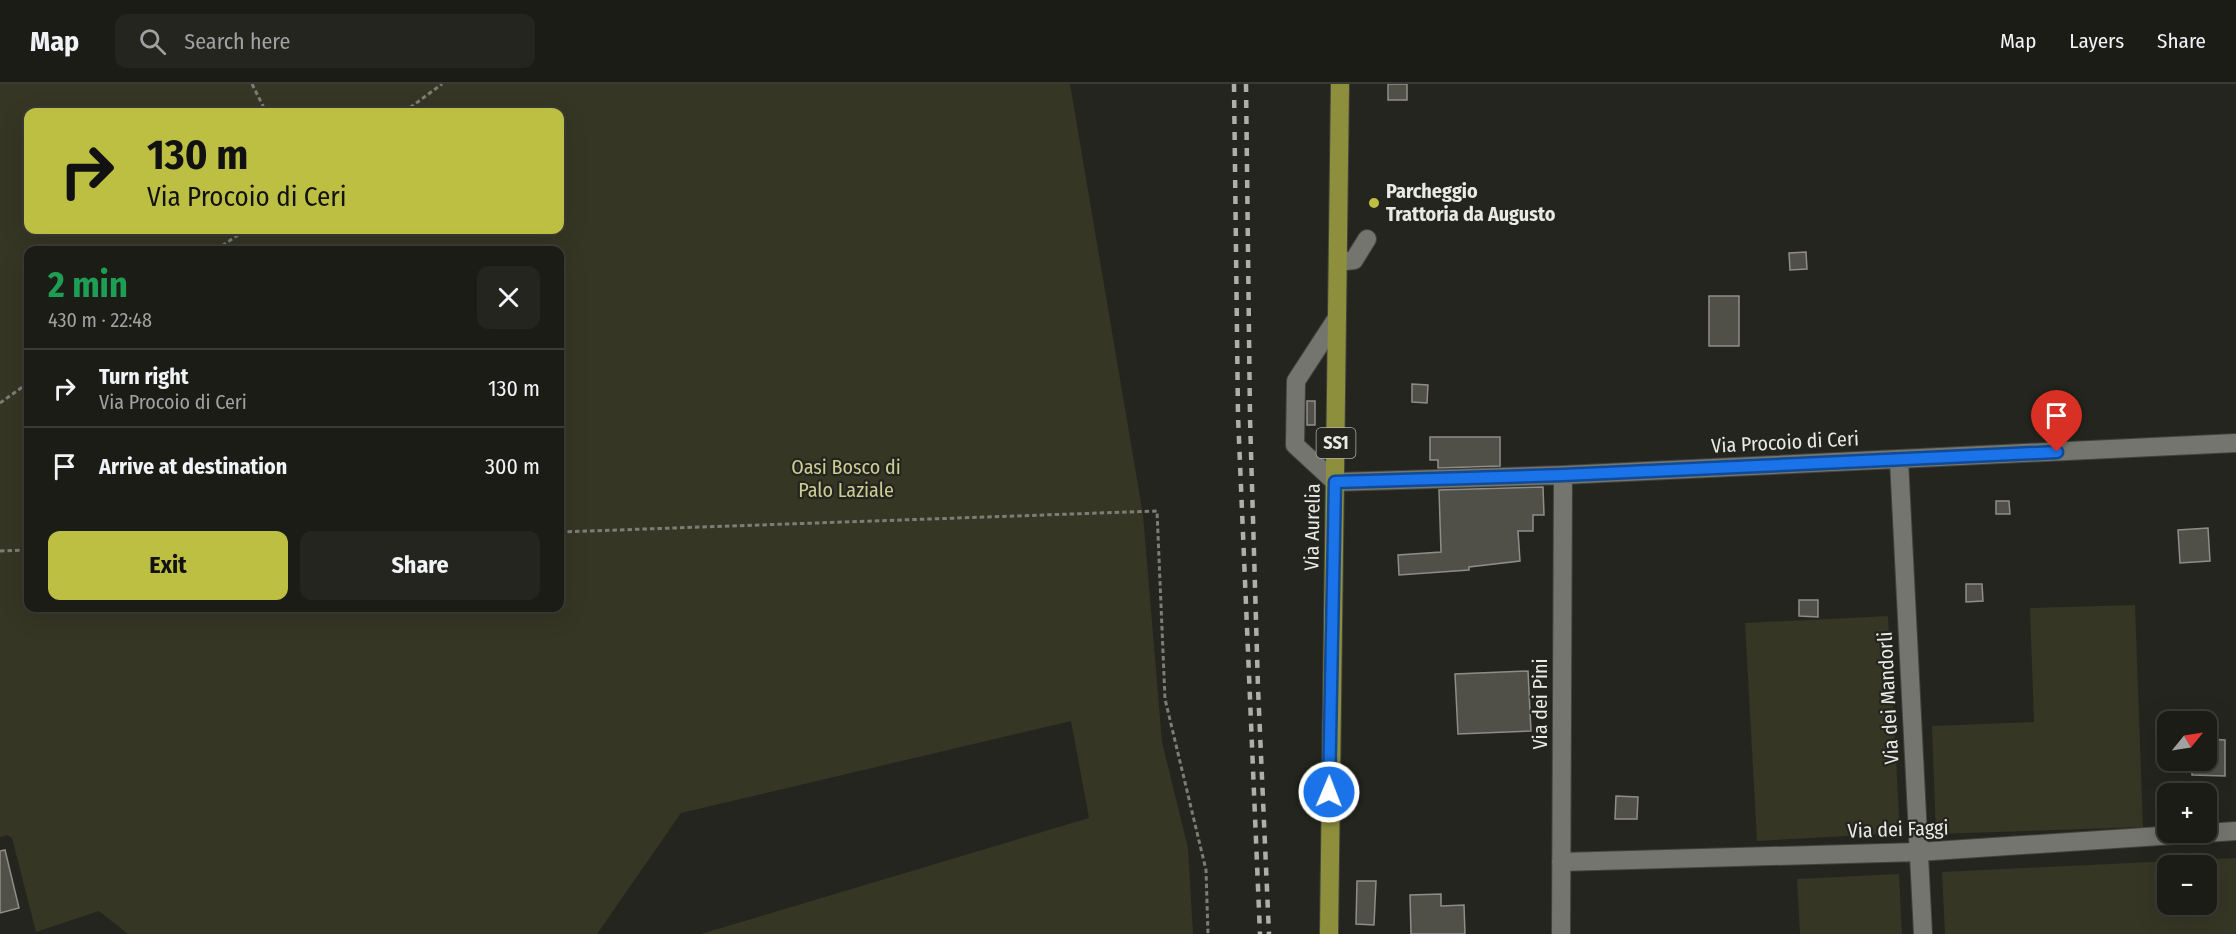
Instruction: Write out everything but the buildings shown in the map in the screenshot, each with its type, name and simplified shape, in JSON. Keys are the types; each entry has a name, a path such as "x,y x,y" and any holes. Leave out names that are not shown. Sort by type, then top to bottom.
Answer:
{"main road":[{"name":"Via Aurelia","path":"1329,934 1340,84"}],"street":[{"path":"1338,262 1353,260 1367,239"},
{"path":"1335,482 1295,445 1296,381 1337,318"},
{"name":"Via Procoio di Ceri","path":"1335,482 1563,475 2236,443"},
{"name":"Via dei Mandorli","path":"1899,460 1923,934"},
{"name":"Via dei Pini","path":"1561,934 1563,475"},
{"name":"Via dei Faggi","path":"1561,862 1918,852 2236,831"}],"path":[{"path":"252,84 265,108"},
{"path":"409,108 442,84"},
{"path":"222,246 239,234"},
{"path":"0,404 24,386"},
{"path":"564,532 1157,511 1165,699 1206,870 1208,934"},
{"path":"0,551 24,550"}],"green space":[{"name":"Oasi Bosco di Palo Laziale","path":"0,84 1070,84 1143,515 1162,742 1188,848 1193,934 701,934 1089,818 1071,721 681,813 597,934 128,934 99,911 36,932 12,838 7,835 0,837"},
{"path":"2135,605 2143,827 1936,834 1932,726 2034,722 2030,608"},
{"path":"1888,616 1900,833 1757,841 1745,623"},
{"path":"2236,858 2236,934 1945,934 1942,872 2157,862 2157,915 2217,915 2217,859"},
{"path":"1899,874 1902,934 1800,934 1797,879"}],"railway":[{"path":"1234,84 1238,416 1260,934"},
{"path":"1246,84 1250,418 1258,688 1269,934"}],"place":[{"name":"Parcheggio Trattoria da Augusto","path":"1374,203"}],"route":[{"path":"1329,792 1335,482 1563,475 2057,452"}]}
